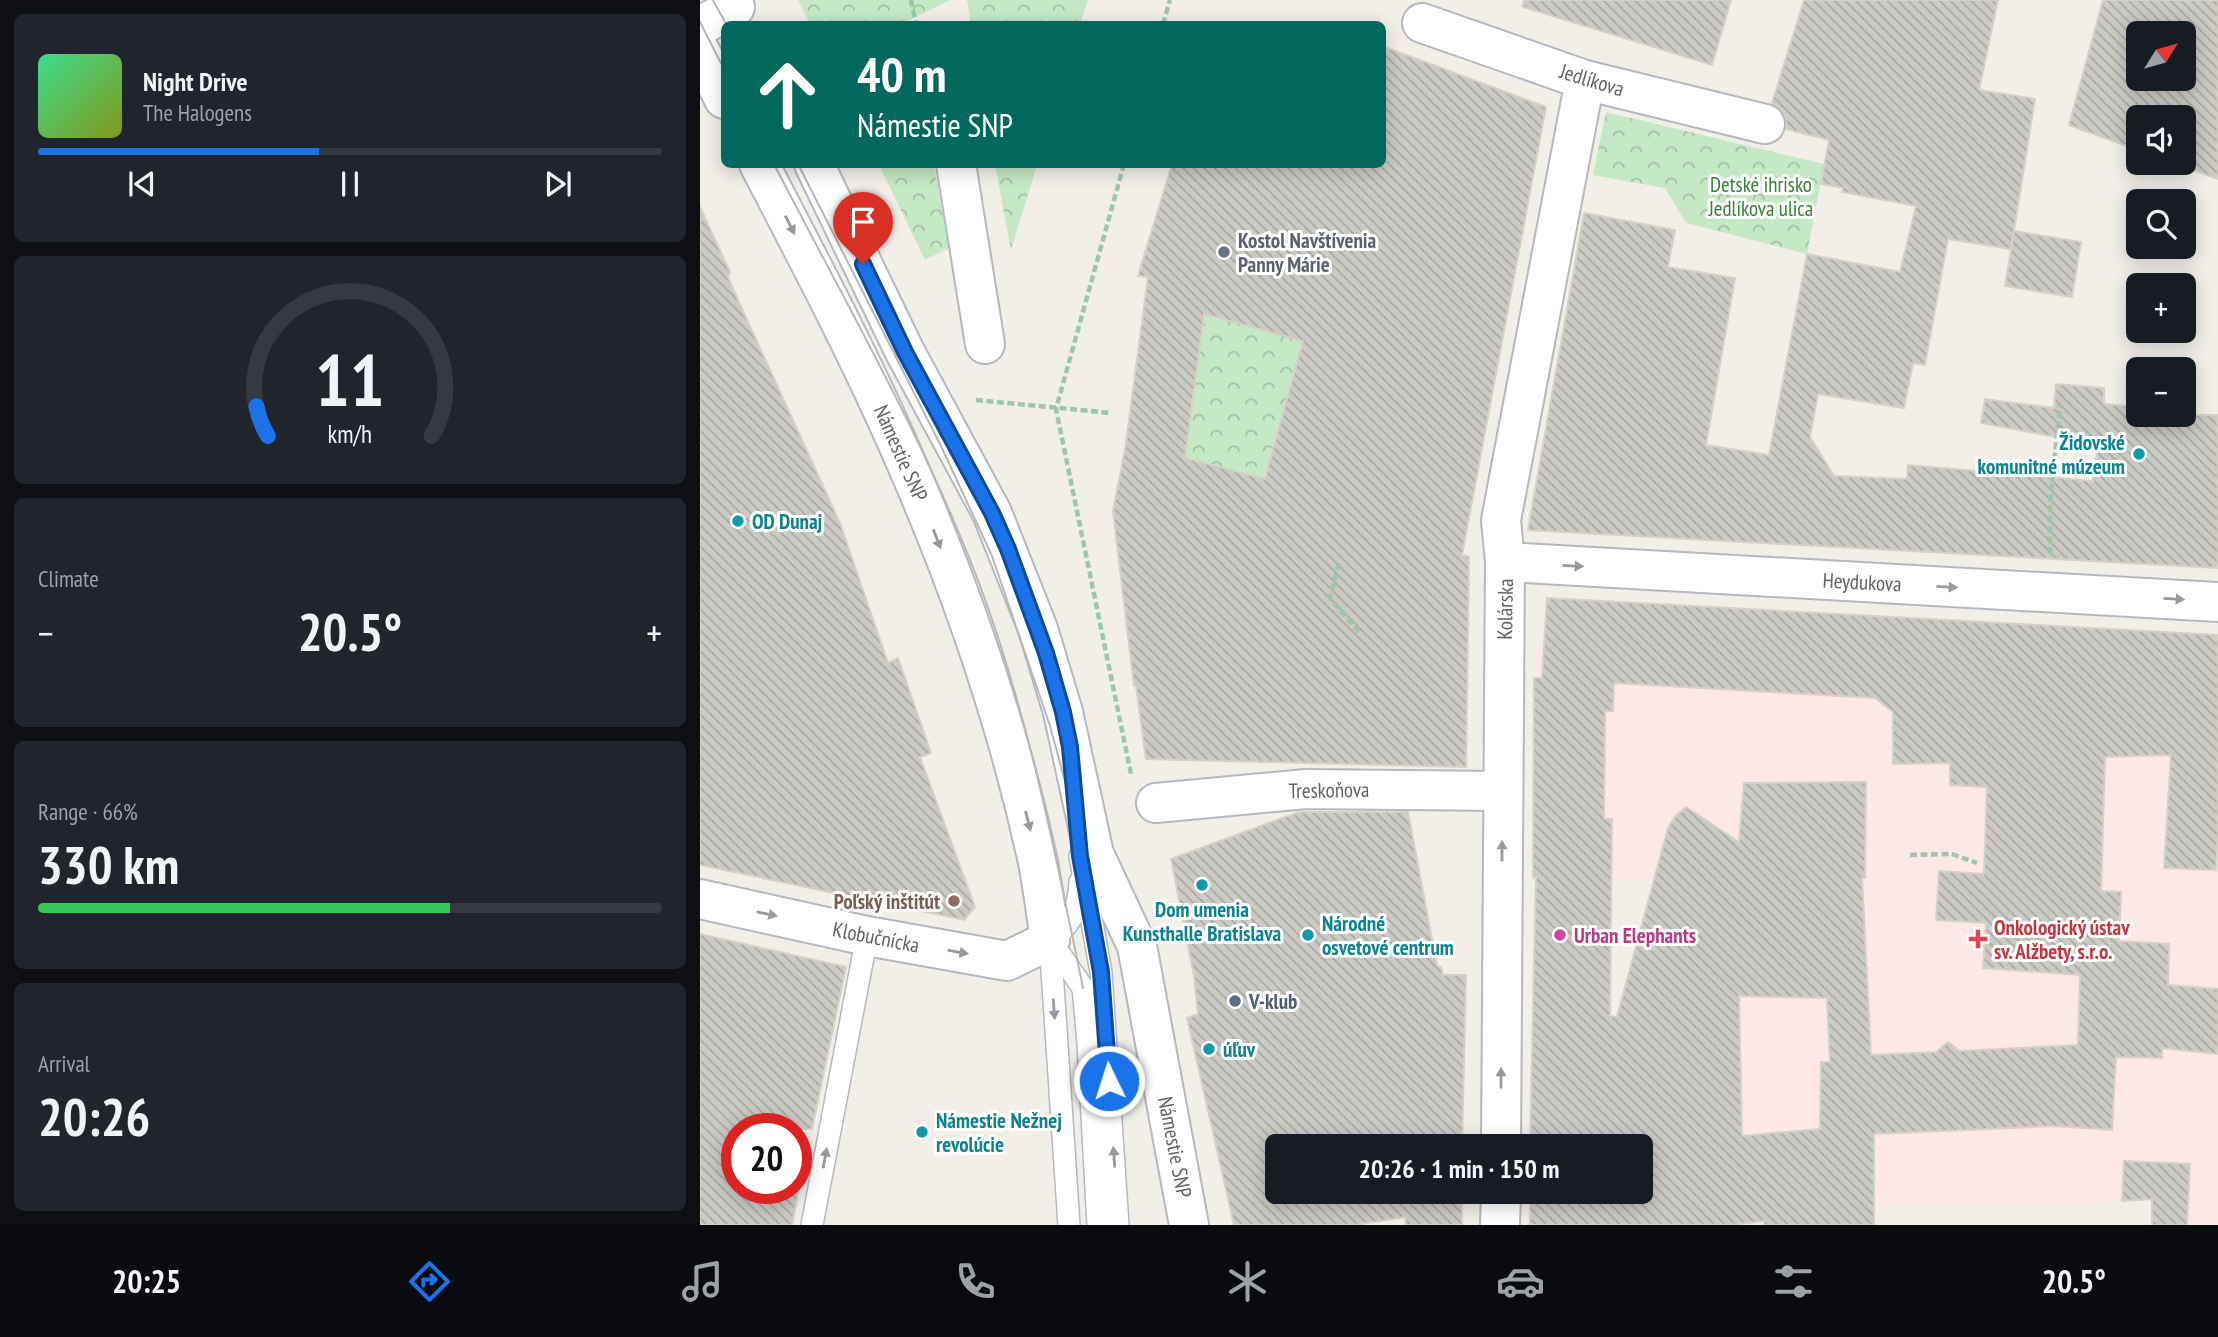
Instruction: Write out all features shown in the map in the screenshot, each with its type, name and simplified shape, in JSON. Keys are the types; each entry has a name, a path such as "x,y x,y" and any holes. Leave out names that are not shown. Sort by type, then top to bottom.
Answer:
{"street":[{"path":"700,26 737,10"},
{"name":"Jedlíkova","path":"1422,23 1585,80 1765,124"},
{"path":"700,51 721,93"},
{"name":"Kolárska","path":"1501,1134 1505,562 1501,520 1585,80"},
{"name":"Námestie SNP","path":"761,168 863,369 912,476 963,605 1012,755 1038,864 1050,940"},
{"name":"Námestie SNP","path":"816,168 905,352 974,477 1008,549 1038,628 1063,712 1087,855 1137,946 1189,1225"},
{"path":"957,168 985,344"},
{"name":"Heydukova","path":"1505,562 2218,602"},
{"path":"1012,755 1022,768 1038,774 1051,773 1068,760 1070,747"},
{"name":"Treskoňova","path":"1144,791 1502,791"},
{"name":"Klobučnícka","path":"700,899 867,936 1007,961 1050,940"},
{"path":"1500,1204 1500,1225"}],"lane":[{"name":"Námestie SNP","path":"1069,1225 1050,940 1062,933 1071,920 1080,895 1087,855"},
{"path":"1087,855 1101,972 1118,1225"},
{"path":"813,1225 867,936"},
{"path":"1050,940 1083,988 1098,1225"}],"path":[{"path":"911,0 915,21"},
{"path":"1164,21 1170,0"},
{"path":"1123,168 1056,409 1144,791"},
{"path":"976,400 1111,413"},
{"path":"2050,558 2050,503 2060,405"},
{"path":"1339,563 1330,598 1359,632"},
{"path":"1910,855 1952,854 1977,863"}],"shaded area":[{"name":"Onkologický ústav sv. Alžbety, s.r.o.","path":"1547,598 2218,635 2218,1225 2152,1225 2152,1199 2060,1204 1874,1207 1874,1170 1744,1141 1737,880 1603,881 1533,878 1534,678"}],"green space":[{"path":"798,0 950,0 907,21 808,21"},
{"path":"967,0 1088,0 1081,21 970,21"},
{"name":"Detské ihrisko Jedlíkova ulica","path":"1606,112 1824,164 1807,254 1686,223 1665,188 1593,175"},
{"path":"880,168 935,168 949,248 925,260"},
{"path":"996,168 1036,168 1011,250"},
{"path":"1204,314 1303,341 1265,479 1185,458"}],"building":[{"path":"1524,0 1731,0 1712,65 1523,7"},
{"path":"1804,0 1998,0 1979,90 2035,99 2011,249 1948,239 1925,365 1913,363 1904,408 1818,394 1810,437 1834,476 1907,479 1908,465 2093,481 2098,445 1981,423 1985,399 2054,408 2056,384 2104,388 2104,404 2126,406 2126,427 2196,427 2196,415 2218,415 2218,568 1528,530 1584,213 1675,230 1668,267 1735,278 1706,445 1769,455 1807,254 1900,272 1916,206 1842,192 1843,188 1821,184 1829,140 1786,129 1786,117 1781,109 1772,103"},
{"path":"2103,0 2218,0 2218,179 2196,171 2196,105 2126,105 2126,146 2069,125"},
{"path":"1386,47 1546,107 1462,555 1469,557 1466,767 1146,759 1134,686 1113,511 1125,450 1148,277 1138,276 1171,168 1386,168","holes":["1204,314 1303,341 1265,479 1185,458"]},
{"path":"700,207 730,272 728,277 743,311 840,523 888,663 898,658 931,753 920,757 975,907 964,920 700,865"},
{"path":"2014,231 2081,242 2072,297 2005,286"},
{"path":"1547,598 2218,635 2216,870 2164,868 2171,755 2105,757 2101,891 2121,892 2119,941 2169,944 2168,985 2218,989 2218,1054 2162,1048 2162,1058 2116,1057 2112,1130 2055,1126 1874,1134 1874,1225 1764,1225 1764,1221 1730,1225 1530,1225 1530,1204 1653,1204 1653,1134 1530,1134 1536,876 1533,878 1534,678 1542,678","holes":["1614,683 1875,698 1893,712 1893,764 1950,763 1950,785 1987,787 1984,874 1939,871 1936,920 1986,923 1983,968 2080,975 2078,1045 1960,1051 1948,1042 1936,1052 1871,1055 1862,878 1865,878 1866,782 1744,783 1739,842 1686,807 1675,817 1668,828 1617,1017 1610,1016 1612,819 1604,819 1605,711 1613,711","1739,996 1827,998 1830,1062 1821,1062 1820,1129 1742,1136"]},
{"name":"Národné osvetové centrum","path":"1299,812 1408,812 1437,966 1441,967 1443,975 1466,975 1462,1134 1265,1134 1265,1204 1462,1204 1462,1225 1406,1225 1405,1217 1355,1225 1234,1225 1187,1018 1198,1014 1194,976 1171,859"},
{"path":"700,934 846,967 812,1129 812,1113 721,1113 721,1204 796,1204 792,1225 700,1225"},
{"path":"2124,1161 2190,1164 2187,1225 2152,1225 2152,1199 2122,1201"}],"tram line":[{"path":"713,0 724,21"},
{"path":"700,22 721,63"},
{"path":"776,168 909,423 979,583 1026,733 1051,834 1083,988"},
{"path":"800,168 941,446 992,556 1050,726 1070,800 1080,856"}],"place":[{"name":"Kostol Navštívenia Panny Márie","path":"1224,252"},
{"name":"Židovské komunitné múzeum","path":"2139,454"},
{"name":"OD Dunaj","path":"738,521"},
{"name":"Dom umenia Kunsthalle Bratislava","path":"1202,885"},
{"name":"Poľský inštitút","path":"954,901"},
{"name":"Národné osvetové centrum","path":"1308,935"},
{"name":"Urban Elephants","path":"1560,935"},
{"name":"Onkologický ústav sv. Alžbety, s.r.o.","path":"1978,939"},
{"name":"V-klub","path":"1235,1001"},
{"name":"úľuv","path":"1209,1049"},
{"name":"Námestie Nežnej revolúcie","path":"922,1132"}],"route":[{"path":"863,264 905,352 992,513 1046,653 1070,747 1080,856 1101,972 1109,1081"}]}
